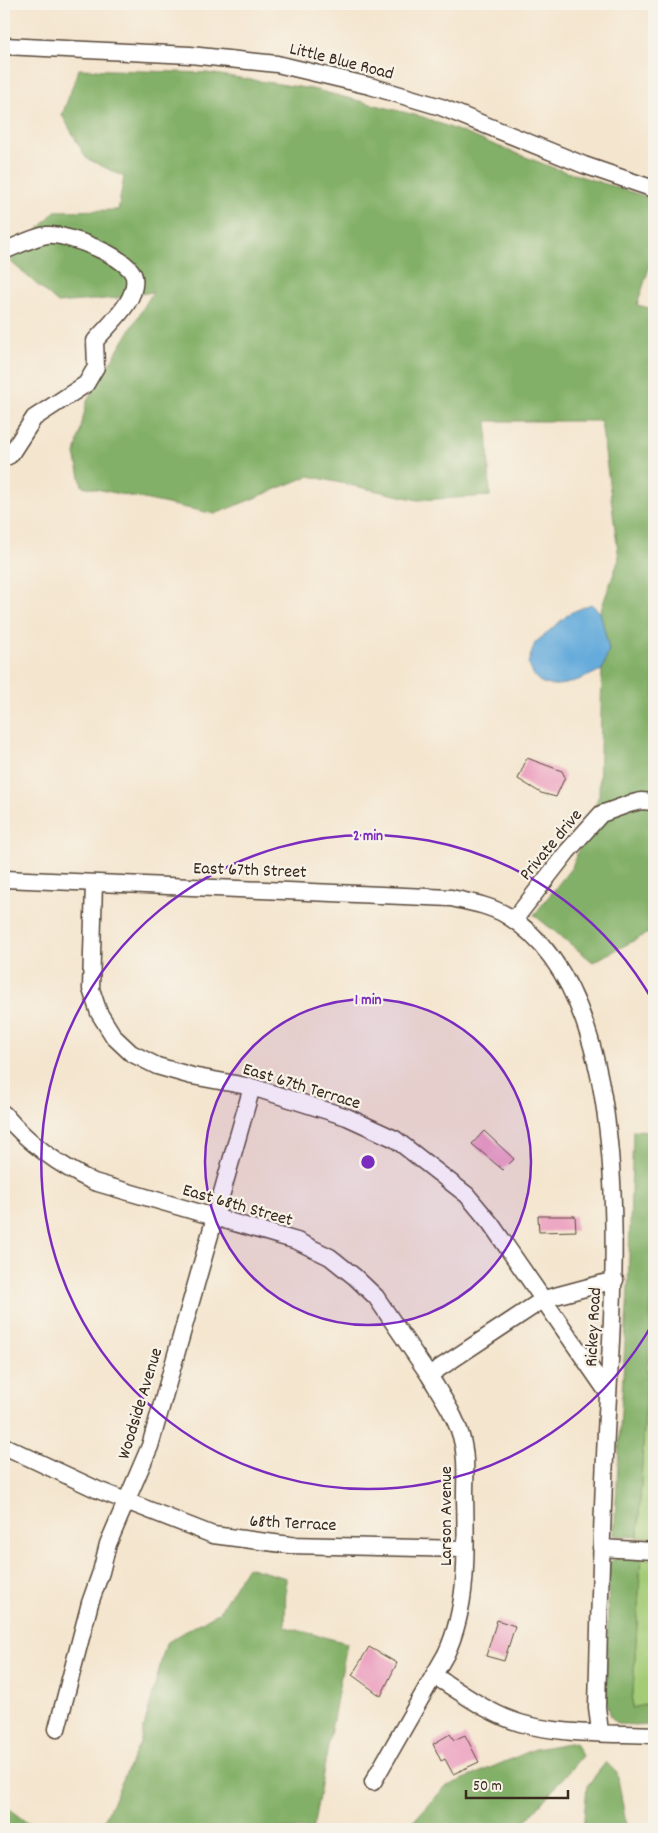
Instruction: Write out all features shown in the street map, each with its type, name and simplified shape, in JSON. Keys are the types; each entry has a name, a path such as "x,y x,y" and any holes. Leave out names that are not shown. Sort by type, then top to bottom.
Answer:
{"street":[{"name":"Little Blue Road","path":"4,46 190,55 277,64 370,86 441,107 584,165 654,189"},
{"path":"4,251 48,235 74,240 87,244 127,265 134,277 130,298 95,341 96,367 86,384 34,418 10,455 4,458"},
{"name":"Private drive","path":"514,920 567,852 601,814 640,801 654,802"},
{"name":"East 67th Street","path":"4,879 424,896 451,898 493,909"},
{"name":"East 67th Terrace","path":"94,883 91,989 99,1013 114,1037 130,1053 157,1066 208,1080 252,1087 347,1117 395,1139 466,1195 502,1238 608,1393"},
{"name":"Rickey Road","path":"493,909 514,920 536,940 555,964 574,1000 591,1038 613,1173 615,1280 601,1548 596,1707 600,1732"},
{"name":"Woodside Avenue","path":"57,1728 90,1603 108,1544 150,1446 252,1087"},
{"name":"East 68th Street","path":"4,1114 36,1148 64,1168 94,1182 297,1242 343,1266 376,1297 429,1375"},
{"path":"429,1375 544,1300 615,1280"},
{"name":"Larson Avenue","path":"373,1782 435,1676 452,1641 457,1622 465,1569 466,1459 450,1409 429,1375"},
{"name":"68th Terrace","path":"4,1446 125,1501 213,1536 290,1545 464,1548"},
{"path":"601,1548 654,1551"},
{"path":"435,1676 462,1694 518,1722 554,1729 654,1735"}],"green space":[{"path":"79,69 207,73 312,89 423,117 554,168 654,199 654,253 637,305 654,309 654,930 593,962 534,915 572,867 599,795 602,670 609,650 600,612 619,559 601,421 487,421 490,496 418,500 309,476 215,514 82,486 75,454 87,401 153,292 116,298 58,303 10,261 55,211 118,210 124,177 86,158 62,115"},
{"path":"633,1130 654,1131 654,1243 638,1537 614,1535 628,1288"},
{"path":"654,1243 654,1538 638,1537"},
{"path":"618,1557 641,1558 632,1708 654,1702 654,1726 618,1724 611,1717 606,1698 609,1563"},
{"path":"641,1558 654,1559 654,1702 632,1709"},
{"path":"247,1567 286,1578 285,1627 347,1643 313,1829 100,1829 140,1743 166,1643 219,1612"},
{"path":"575,1742 582,1756 519,1829 406,1829 445,1787 535,1749"},
{"path":"606,1762 617,1773 627,1829 583,1829 587,1786"},
{"path":"4,1805 26,1822 68,1829 4,1829"}],"water":[{"path":"591,604 600,612 609,650 602,670 558,685 549,685 541,682 535,677 528,663 535,643 570,613"}],"building":[{"path":"527,758 562,771 565,777 556,797 541,793 518,779"},
{"path":"484,1131 514,1159 503,1170 472,1144"},
{"path":"538,1216 575,1216 576,1231 539,1232"},
{"path":"497,1620 515,1626 504,1661 486,1656"},
{"path":"369,1647 397,1663 381,1696 352,1675"},
{"path":"450,1734 454,1740 465,1735 479,1762 453,1774 445,1759 441,1761 433,1744"}]}
